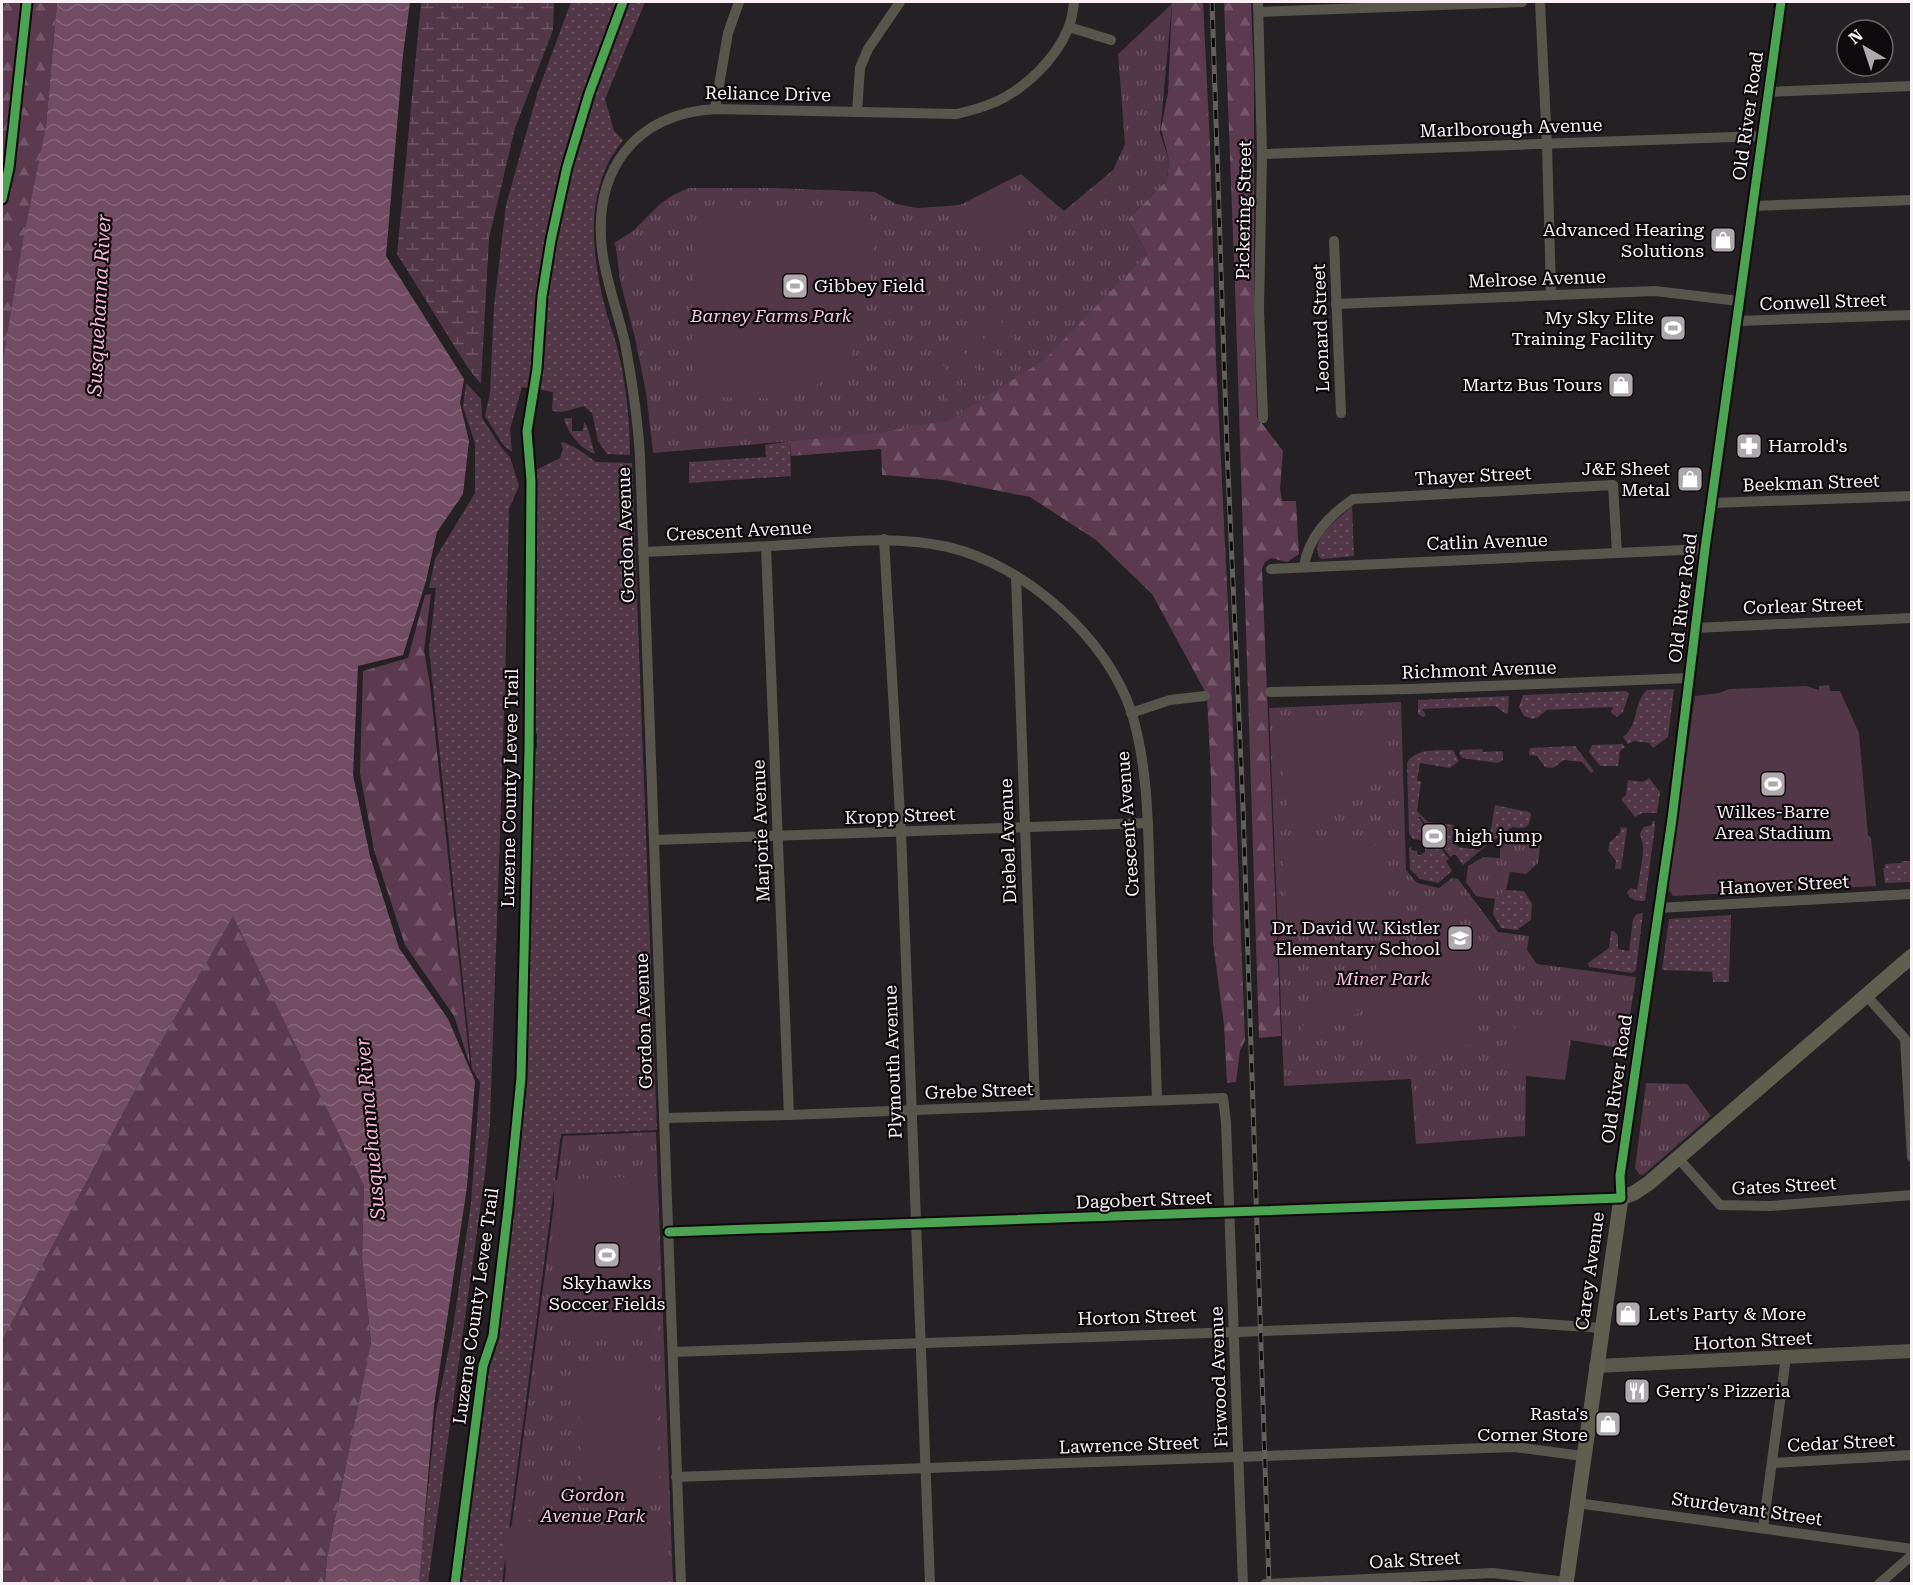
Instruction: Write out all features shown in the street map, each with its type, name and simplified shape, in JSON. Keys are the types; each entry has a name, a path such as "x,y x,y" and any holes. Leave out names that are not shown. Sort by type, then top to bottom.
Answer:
{"main road":[{"name":"Carey Avenue","path":"1566,1583 1620,1198 1634,1193 1649,1183 1911,956"},
{"name":"Horton Street","path":"1596,1366 1911,1351"}],"street":[{"path":"715,109 728,33 739,2"},
{"path":"857,112 860,68 868,49 900,2"},
{"name":"Reliance Drive","path":"640,457 636,404 602,252 600,225 606,186 620,159 643,133 658,123 693,110 957,114 994,103 1027,82 1061,43 1069,27 1074,2"},
{"path":"1258,7 1522,2"},
{"path":"1540,2 1551,294"},
{"name":"Old River Road","path":"1620,1198 1620,1176 1672,819 1705,549 1781,2"},
{"name":"Pickering Street","path":"1258,7 1262,154 1259,310 1263,418"},
{"path":"1069,27 1111,40"},
{"path":"1768,92 1911,86"},
{"name":"Marlborough Avenue","path":"1262,154 1762,136"},
{"path":"1753,206 1911,200"},
{"name":"Leonard Street","path":"1334,242 1341,413"},
{"name":"Melrose Avenue","path":"1336,304 1655,291 1739,301"},
{"name":"Conwell Street","path":"1737,321 1911,315"},
{"name":"Gordon Avenue","path":"640,457 681,1584"},
{"name":"Thayer Street","path":"1304,566 1306,550 1317,532 1353,499 1612,485 1617,553"},
{"name":"Beekman Street","path":"1712,503 1911,496"},
{"name":"Crescent Avenue","path":"643,552 884,539 948,547 983,559 1016,576 1066,614 1094,644 1119,685 1131,713 1142,760 1148,823 1157,1100"},
{"name":"Plymouth Avenue","path":"884,539 901,832 930,1584"},
{"name":"Marjorie Avenue","path":"766,547 789,1115"},
{"name":"Catlin Avenue","path":"1271,569 1705,549"},
{"name":"Diebel Avenue","path":"1016,576 1035,1106"},
{"name":"Corlear Street","path":"1695,628 1911,618"},
{"name":"Richmont Avenue","path":"1270,692 1689,678"},
{"path":"1131,713 1170,700 1205,696"},
{"name":"Kropp Street","path":"654,840 1148,823"},
{"name":"Hanover Street","path":"1658,908 1911,894"},
{"path":"1866,995 1905,1039 1911,1157"},
{"name":"Grebe Street","path":"664,1118 1223,1098"},
{"name":"Firwood Avenue","path":"1223,1098 1226,1122 1243,1584"},
{"name":"Gates Street","path":"1678,1158 1719,1205 1770,1206 1911,1195"},
{"name":"Dagobert Street","path":"669,1232 1229,1214 1620,1198"},
{"name":"Horton Street","path":"673,1352 1515,1322 1602,1328"},
{"path":"1763,1528 1786,1357"},
{"name":"Lawrence Street","path":"676,1477 1514,1448 1583,1456"},
{"name":"Cedar Street","path":"1772,1463 1911,1455"},
{"name":"Sturdevant Street","path":"1577,1503 1911,1549"},
{"path":"1879,1584 1911,1555"},
{"name":"Oak Street","path":"1264,1584 1492,1573 1566,1583"}],"green space":[{"path":"2,2 57,2 46,126 2,365"},
{"path":"421,2 554,2 553,30 515,128 489,238 481,384 468,368 397,254"},
{"path":"571,2 619,2 587,85 564,165 539,295 531,389 522,387 510,429 512,452 504,446 485,416 490,393 494,306 506,205 538,91"},
{"path":"627,2 645,2 605,99 614,131 623,140 610,160 601,182 596,200 594,239 602,296 624,379 630,455 607,454 598,441 592,413 584,406 562,412 552,411 553,392 536,389 540,372 550,269 576,143 599,71"},
{"path":"1172,2 1203,2 1245,1040 1240,1051 1236,1082 1227,1083 1224,1025 1213,942 1211,779 1207,695 1152,594 1096,540 1030,497 944,480 882,475 881,449 791,456 790,441 949,420 1147,254 1128,219 1167,180 1169,160 1161,129 1168,93"},
{"path":"1224,2 1251,2 1254,78 1254,319 1257,417 1283,451 1280,489 1282,501 1296,501 1299,554 1287,562 1271,558 1265,562 1262,569 1281,1036 1259,1038 1235,286"},
{"name":"Barney Farms Park","path":"1172,4 1160,133 1169,160 1167,180 1128,219 1147,254 1044,360 949,420 873,434 653,453 646,392 620,280 614,243 633,231 660,204 689,188 776,188 875,192 896,204 918,208 960,205 1021,174 1064,211 1113,170 1125,144 1118,54"},
{"path":"1009,186 1036,223 988,259 960,222"},
{"name":"Gibbey Field","path":"718,211 868,214 875,243 863,328 845,369 791,399 718,397 703,392 691,362 695,234 702,218"},
{"path":"998,317 1019,347 1006,357 984,328"},
{"path":"978,332 1000,361 986,371 964,342"},
{"path":"959,346 981,375 967,386 945,356"},
{"path":"940,361 962,390 948,400 926,371"},
{"path":"466,383 481,399 482,418 510,457 519,486 509,509 490,1124 428,1583 418,1584 436,1412 453,1328 471,1203 480,1082 472,1069 429,649 436,588 429,588 435,559 475,493 475,443 463,407"},
{"path":"572,418 572,431 583,431 584,422 595,454 585,449 576,440 566,425 564,419"},
{"path":"790,441 791,476 689,483 689,462 766,457 765,445"},
{"path":"563,442 596,462 632,463 657,1130 561,1134 502,1583 456,1584 482,1399 496,1332 523,1086 529,756 537,747 537,734 531,728 533,716 534,471 560,458"},
{"path":"1352,506 1354,556 1322,559 1317,550 1322,536"},
{"path":"431,594 424,650 430,685 470,1065 454,1016 405,945 374,850 360,773 363,671 408,658 425,595"},
{"name":"Wilkes-Barre Area Stadium","path":"1829,685 1830,691 1840,691 1859,733 1868,835 1871,838 1876,886 1673,896 1668,889 1695,696 1719,693 1729,689 1806,686 1819,690 1819,686"},
{"path":"1674,689 1668,737 1653,748 1649,743 1634,741 1628,744 1623,737 1632,726 1639,701 1647,690"},
{"path":"1626,691 1629,694 1623,712 1617,717 1611,713 1613,707 1547,710 1532,719 1524,716 1519,707 1523,695"},
{"path":"1509,696 1508,713 1506,714 1495,706 1422,709 1426,715 1423,717 1418,714 1418,700"},
{"name":"Miner Park","path":"1401,702 1406,870 1417,883 1439,888 1452,878 1458,879 1498,932 1529,936 1527,950 1537,964 1636,977 1625,1049 1571,1040 1565,1080 1526,1076 1525,1136 1416,1144 1411,1079 1284,1086 1269,708"},
{"path":"1384,716 1385,737 1381,757 1361,791 1346,804 1329,814 1289,823 1279,728 1289,717"},
{"path":"1623,744 1625,747 1620,751 1618,766 1600,766 1589,752 1592,745"},
{"path":"1575,746 1594,771 1591,773 1582,762 1564,760 1553,768 1545,767 1537,756 1529,755 1530,748"},
{"path":"1482,749 1483,752 1503,751 1503,760 1498,763 1462,758 1459,753 1461,750"},
{"path":"1453,750 1459,761 1450,768 1420,763 1417,781 1421,781 1417,811 1428,822 1454,825 1452,839 1458,847 1479,850 1487,845 1463,865 1455,854 1450,857 1418,817 1449,859 1446,861 1452,871 1438,883 1420,879 1410,869 1409,848 1412,847 1411,850 1417,851 1420,855 1425,852 1425,846 1420,840 1413,839 1409,833 1407,763 1416,754 1422,752"},
{"path":"1649,778 1660,792 1657,813 1642,813 1635,817 1621,799 1626,795 1628,780 1643,782"},
{"path":"1495,805 1531,814 1529,824 1524,828 1512,827 1488,845"},
{"path":"1652,821 1655,821 1655,827 1645,901 1637,901 1632,899 1627,892 1631,888 1637,890 1643,849 1640,836 1644,827 1652,825"},
{"path":"1621,827 1627,828 1621,869 1615,869 1616,861 1608,850 1610,842 1620,833"},
{"path":"1514,831 1530,833 1540,846 1538,863 1526,874 1510,872 1506,890 1495,899 1476,896 1466,882 1468,866 1483,857 1500,858 1500,841"},
{"path":"1288,840 1385,846 1380,928 1289,932 1281,847"},
{"path":"1911,861 1911,882 1885,883 1883,868 1885,864"},
{"path":"1506,890 1524,891 1532,904 1531,920 1517,930 1501,928 1493,914 1495,899"},
{"path":"1643,913 1636,970 1632,973 1589,967 1588,963 1609,948 1611,931 1618,936 1618,949 1629,951 1633,919 1637,914"},
{"path":"233,915 364,1186 362,1258 371,1342 327,1558 325,1583 2,1584 2,1341 156,1051"},
{"path":"1731,915 1729,982 1713,982 1712,972 1662,970 1669,919"},
{"path":"1473,934 1476,1040 1471,1045 1363,1048 1363,1001 1380,958 1425,935"},
{"path":"1338,982 1359,1013 1294,1039 1293,1035 1297,1034"},
{"path":"1517,1013 1566,1018 1558,1079 1510,1073"},
{"path":"1646,1083 1687,1084 1711,1116 1643,1175 1639,1174 1635,1168"},
{"name":"Gordon Avenue Park","path":"656,1132 673,1583 504,1584 563,1136"},
{"name":"Skyhawks Soccer Fields","path":"657,1176 658,1330 561,1338 553,1180"},
{"path":"654,1364 661,1505 583,1508 577,1367"},
{"path":"517,1521 664,1528 667,1571 663,1583 507,1583 503,1534"}],"water":[{"name":"Susquehanna River","path":"57,2 410,2 403,55 386,256 464,379 460,403 469,441 463,494 437,532 426,581 403,655 358,666 353,775 370,856 399,948 448,1019 475,1081 467,1187 434,1406 419,1583 325,1583 327,1558 371,1342 362,1258 364,1186 233,916 156,1051 2,1341 2,365 46,126"}],"railway":[{"path":"1212,2 1227,449 1243,808 1269,1584"}],"cycle path":[{"path":"2,199 9,168 27,2"},
{"name":"Luzerne County Levee Trail","path":"455,1584 483,1366 493,1336 521,1078 529,751 531,481 527,431 537,369 542,296 551,240 567,167 589,94 623,2"},
{"path":"669,1232 1621,1198 1620,1176 1672,819 1705,549 1781,2"}],"place":[{"name":"Advanced Hearing Solutions","path":"1723,240"},
{"name":"Gibbey Field","path":"795,286"},
{"name":"My Sky Elite Training Facility","path":"1673,328"},
{"name":"Martz Bus Tours","path":"1621,385"},
{"name":"Harrold's","path":"1749,446"},
{"name":"J&E Sheet Metal","path":"1690,479"},
{"name":"Wilkes-Barre Area Stadium","path":"1773,784"},
{"name":"high jump","path":"1434,836"},
{"name":"Dr. David W. Kistler Elementary School","path":"1460,938"},
{"name":"Skyhawks Soccer Fields","path":"607,1255"},
{"name":"Let's Party & More","path":"1628,1314"},
{"name":"Gerry's Pizzeria","path":"1637,1391"},
{"name":"Rasta's Corner Store","path":"1608,1424"}]}
